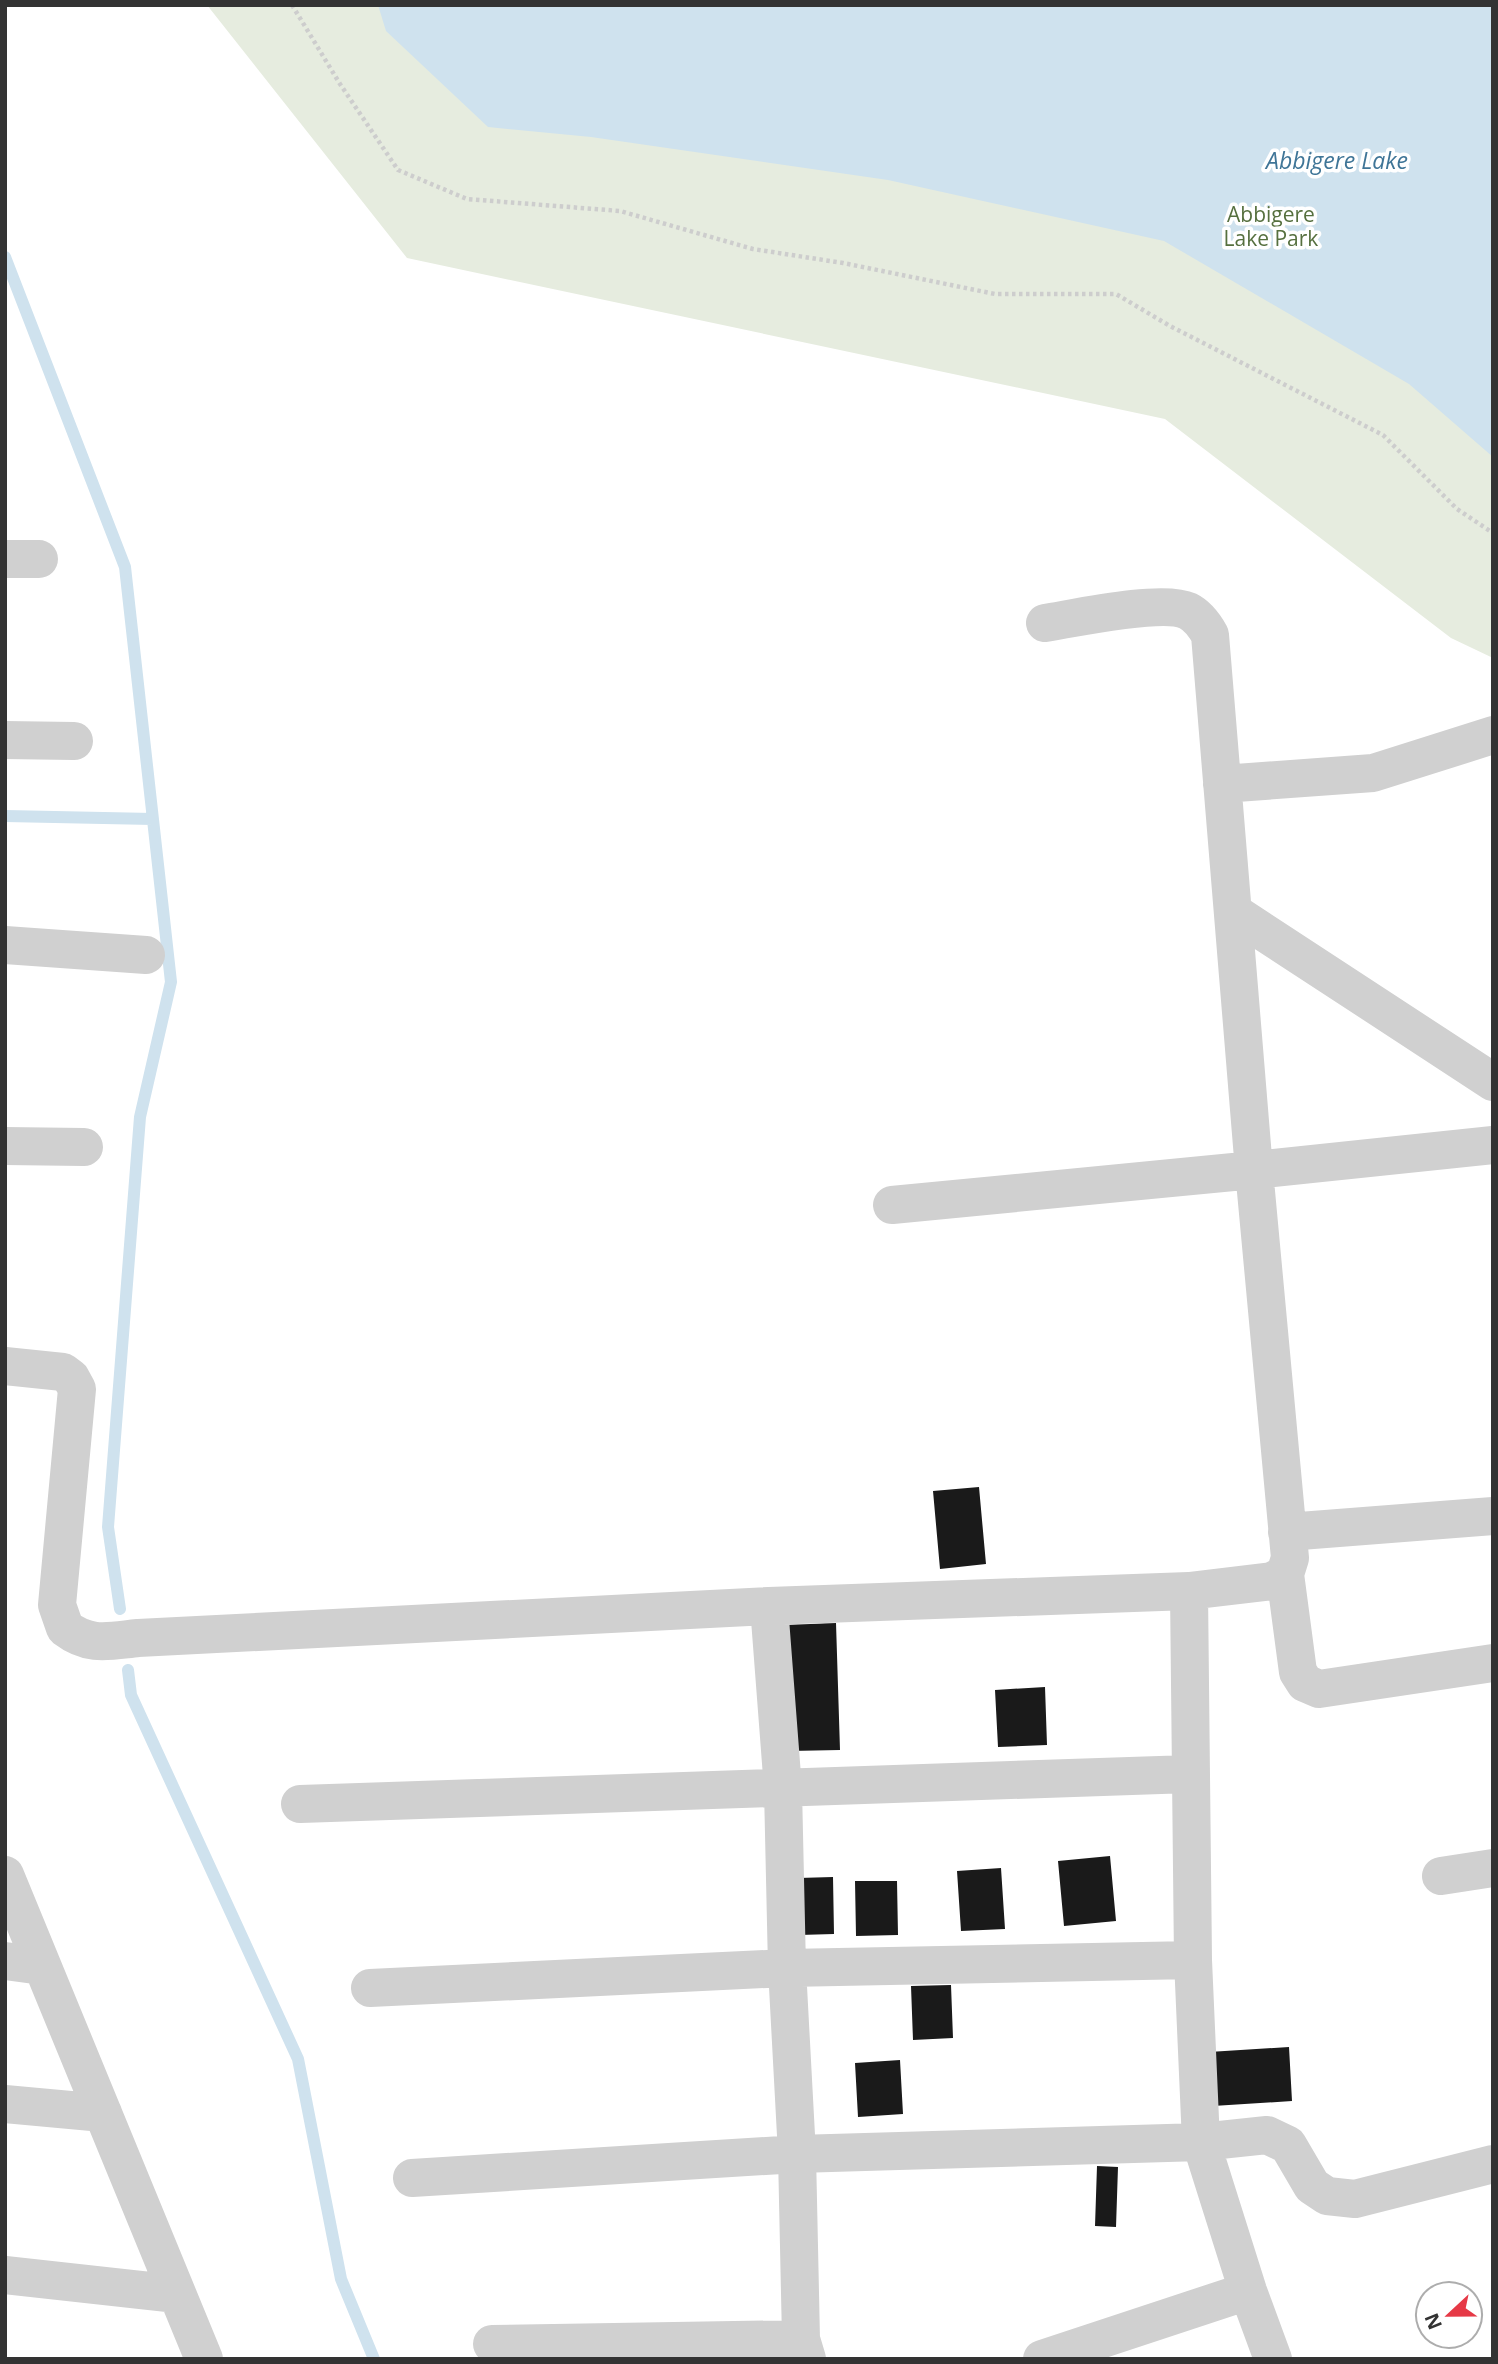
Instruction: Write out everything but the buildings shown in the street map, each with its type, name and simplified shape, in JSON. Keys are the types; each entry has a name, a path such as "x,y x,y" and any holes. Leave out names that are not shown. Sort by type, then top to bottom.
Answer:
{"street":[{"path":"1045,622 1165,606 1188,610 1203,622 1210,635 1254,1170 1290,1558 1285,1574 1298,1672 1305,1683 1319,1689 1493,1663"},
{"path":"1222,784 1373,773 1493,735"},
{"path":"5,740 74,741"},
{"path":"1233,912 1493,1082"},
{"path":"5,945 146,955"},
{"path":"892,1205 1493,1145"},
{"path":"5,1146 84,1147"},
{"path":"5,1366 63,1372 71,1378 77,1389 57,1605 65,1628 85,1640 102,1642 769,1606 1189,1591 1272,1581 1285,1574"},
{"path":"1287,1532 1493,1516"},
{"path":"1189,1591 1193,1960 1201,2142 1248,2291 1273,2359"},
{"path":"492,2344 804,2349 787,1968 783,1789 769,1606"},
{"path":"300,1804 1190,1774"},
{"path":"1441,1875 1493,1868"},
{"path":"5,1875 204,2359"},
{"path":"370,1988 787,1968 1193,1960"},
{"path":"5,1961 42,1966"},
{"path":"5,2104 103,2113"},
{"path":"412,2178 797,2154 1201,2142 1267,2135 1288,2145 1312,2186 1326,2196 1355,2199 1493,2164"},
{"path":"5,2275 177,2294"},
{"path":"1042,2359 1248,2291"}],"path":[{"path":"292,5 340,84 398,170 467,199 620,211 753,249 843,262 995,294 1116,294 1170,326 1383,435 1457,509 1493,533"}],"green space":[{"name":"Abbigere Lake Park","path":"207,5 1493,5 1493,658 1451,638 1165,419 407,258"}],"water":[{"name":"Abbigere Lake","path":"378,5 1493,5 1493,457 1409,384 1164,241 888,180 591,137 488,127 386,31"}],"waterway":[{"path":"5,257 125,567 171,982 140,1117 108,1527 120,1609"},
{"path":"5,816 153,819"},
{"path":"128,1670 131,1695 298,2059 341,2279 374,2359"}]}
